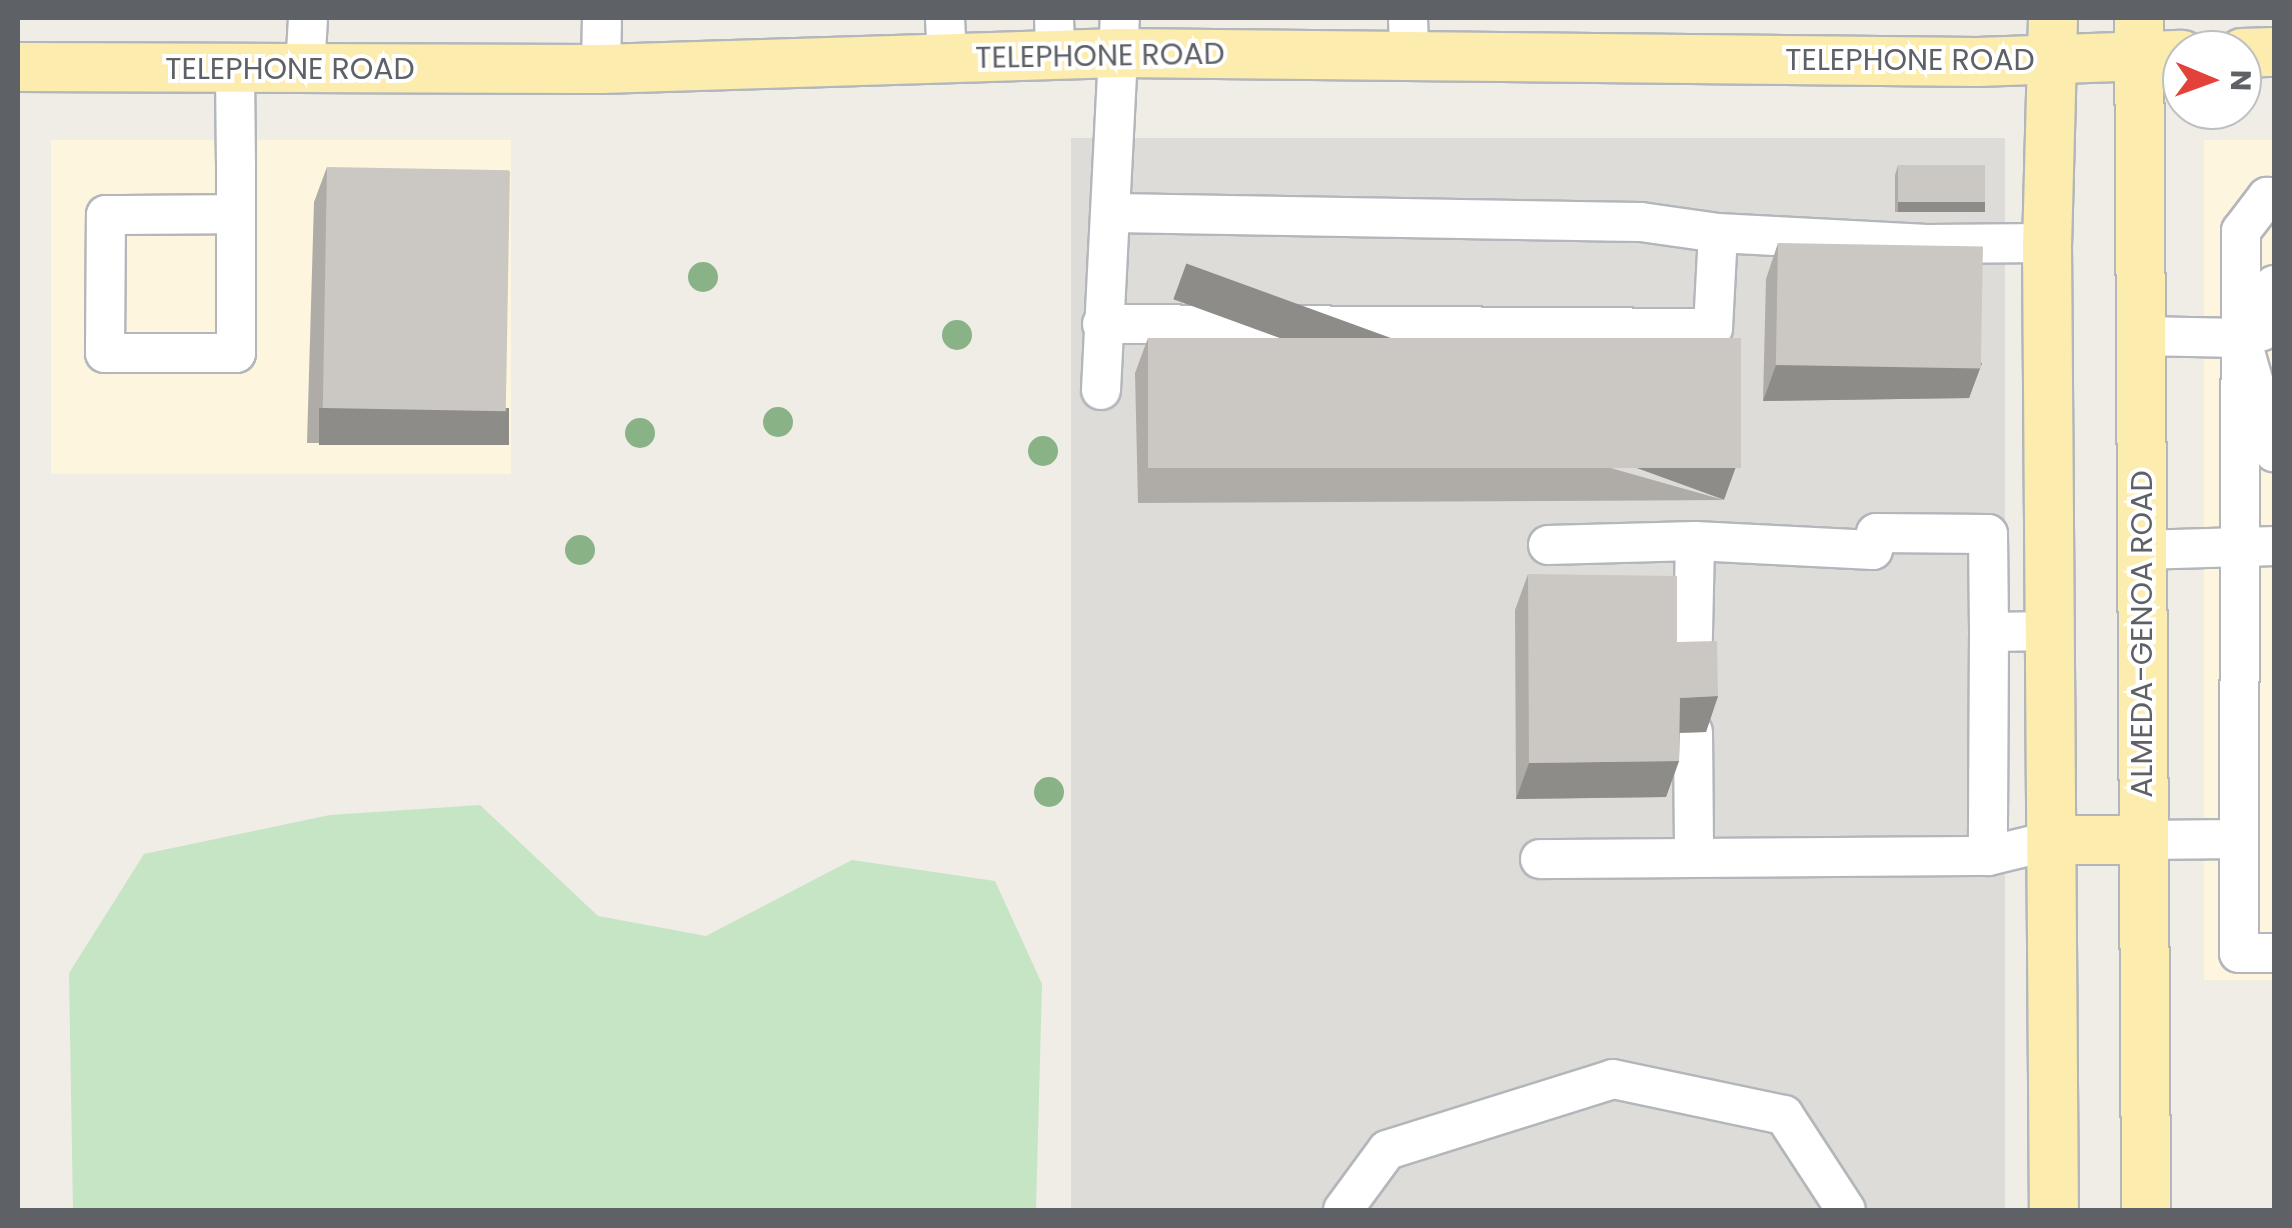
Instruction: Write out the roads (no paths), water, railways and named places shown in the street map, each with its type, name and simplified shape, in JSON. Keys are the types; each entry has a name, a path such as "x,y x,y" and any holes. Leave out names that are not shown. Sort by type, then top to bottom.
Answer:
{"main road":[{"name":"TELEPHONE ROAD","path":"18,66 234,72 601,69 946,38 1120,35 2053,38 2153,43"},
{"path":"2053,38 2047,242 2054,1210"},
{"name":"ALMEDA-GENOA ROAD","path":"2146,1210 2140,336 2153,43"},
{"path":"2054,840 2144,840"}],"lane":[{"path":"305,69 308,18"},
{"path":"601,69 602,18"},
{"path":"1101,390 1120,35"},
{"path":"234,72 236,214 236,353 105,353 106,215 236,214"},
{"path":"2274,198 2266,198 2242,231 2274,452"},
{"path":"1113,213 1641,222 1718,234 1927,244 2047,242"},
{"path":"1102,324 1712,328 1718,234"},
{"path":"2274,286 2258,332 2257,548 2238,839 2239,954 2274,953"},
{"path":"2140,336 2258,332"},
{"path":"2258,332 2274,367"},
{"path":"2258,332 2274,410"},
{"path":"1548,545 1695,541 1874,550 1876,533 1988,534 1988,856"},
{"path":"1692,676 1695,541"},
{"path":"2142,550 2257,548"},
{"path":"1989,632 2050,631"},
{"path":"1693,732 1694,858"},
{"path":"2144,840 2238,839"},
{"path":"1540,858 1988,856 2054,840"},
{"path":"1343,1210 1387,1150 1613,1078 1784,1115 1846,1210"}]}
